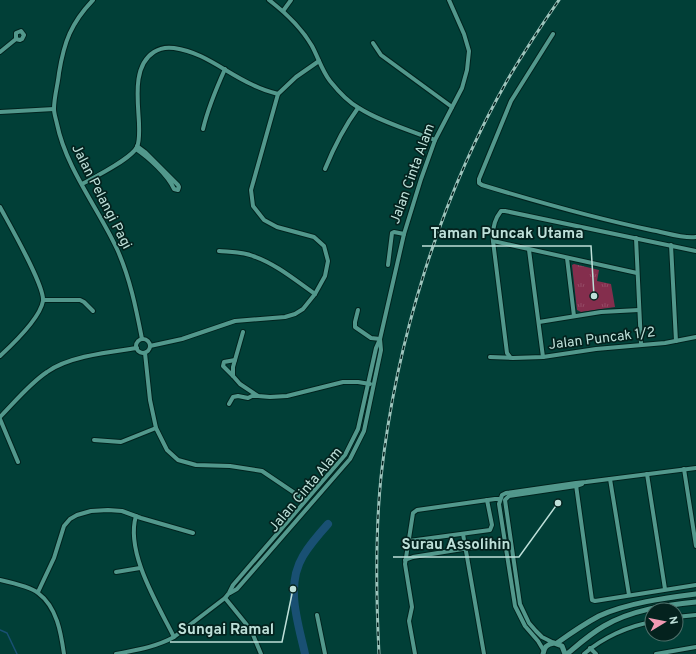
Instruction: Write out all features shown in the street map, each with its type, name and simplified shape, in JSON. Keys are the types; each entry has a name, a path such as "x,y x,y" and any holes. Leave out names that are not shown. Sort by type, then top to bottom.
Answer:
{"street":[{"name":"Jalan Pelangi Pagi","path":"92,0 81,12 70,30 62,56 54,109 62,144 67,157 109,232 128,277 142,339"},
{"path":"269,0 283,10 300,28 312,45 329,80 342,95 358,108 367,113 435,140"},
{"path":"283,10 290,0"},
{"name":"Jalan Cinta Alam","path":"116,654 153,647 174,637 225,598 233,584 342,459 356,435 404,234 435,140 462,88 468,70 469,52 464,34 449,0"},
{"path":"553,34 511,101 479,179 480,183 482,185 579,213 689,238 696,238"},
{"path":"0,52 16,38"},
{"path":"373,43 381,55 452,107"},
{"path":"82,184 124,160 136,148 139,130 138,82 142,67 149,55 159,49 172,47 206,58 252,85 278,94"},
{"path":"305,500 262,471 230,466 196,465 178,460 167,450 156,428 150,400 145,353 150,346 182,339 235,321 285,317 295,314 304,309 315,294 324,276 328,261 324,246 314,237 277,227 264,220 253,206 251,190 278,94 296,77 319,61"},
{"path":"203,129 215,90 226,69"},
{"path":"325,169 347,123 358,108"},
{"path":"0,112 54,109"},
{"path":"136,148 145,152 178,185 178,190 174,189 172,184 144,154 136,148"},
{"path":"0,207 39,284 43,300 38,313 27,329 14,344 0,356"},
{"path":"510,357 507,353 492,242 492,230 497,216 501,211 505,210 540,217 696,251"},
{"path":"388,265 392,233 404,234"},
{"path":"636,238 641,344"},
{"path":"492,242 637,273"},
{"path":"671,245 676,341"},
{"path":"530,250 543,357"},
{"path":"218,251 252,256 268,263 315,294"},
{"path":"567,258 574,316"},
{"path":"43,300 80,300 93,311"},
{"path":"358,310 355,327 371,338 380,339"},
{"path":"539,322 601,312 639,310"},
{"path":"233,376 233,367 243,332"},
{"name":"Jalan Puncak 1/2","path":"490,357 543,357 596,349 676,341 696,337"},
{"path":"137,348 137,343 142,339 148,342 150,346"},
{"name":"Jalan Cinta Alam","path":"229,593 237,589 350,458 364,431 381,350 380,339"},
{"path":"137,348 140,352 145,353"},
{"path":"18,462 0,418 37,380 48,371 72,360 108,352 137,348"},
{"path":"235,360 224,362 223,366 240,384 258,396"},
{"path":"229,404 233,397 238,396 248,398 258,396 270,398 287,396 343,382 358,382 374,385"},
{"path":"94,440 121,442 156,428"},
{"path":"696,468 586,482 509,496 506,498 504,504 520,604 523,613 542,637 562,646 566,654 590,634 615,620 634,613 656,608 696,602"},
{"path":"684,469 696,546"},
{"path":"647,474 665,589"},
{"path":"610,479 629,595"},
{"path":"576,484 592,600 595,601 696,585"},
{"path":"543,652 538,641 525,626 515,606 499,504 502,495 506,493 576,484"},
{"path":"415,654 409,621 412,607 405,568 405,560 414,511 500,499"},
{"path":"409,541 463,534 492,528 487,500"},
{"path":"38,592 54,558 64,526 70,519 77,515 91,511 122,511 193,533"},
{"path":"136,516 133,528 140,568 174,637"},
{"path":"463,534 484,654"},
{"path":"405,560 413,557 505,542 510,536"},
{"path":"505,542 511,549"},
{"path":"116,572 140,568"},
{"path":"0,580 38,592 45,600 54,614 61,636 64,654"},
{"path":"543,652 548,645 555,643 584,624 612,611 655,601 696,594"},
{"path":"225,598 251,630 261,654"},
{"path":"317,615 324,654"},
{"path":"684,616 696,615"},
{"path":"584,654 590,648 621,632 644,625"},
{"path":"656,654 696,646"},
{"path":"590,648 596,654"},
{"path":"690,654 691,648"}],"green space":[{"path":"574,264 599,270 597,281 611,284 615,307 581,312 577,310 572,265"}],"waterway":[{"path":"305,654 295,604 295,579 303,556 328,524"},
{"path":"0,630 7,633 17,654"}],"railway":[{"path":"379,654 377,566 381,477 388,426 410,323 442,221 462,172 508,79 559,0"}],"place":[{"name":"Taman Puncak Utama","path":"594,296"},
{"name":"Surau Assolihin","path":"558,503"},
{"name":"Sungai Ramal","path":"293,589"}]}
